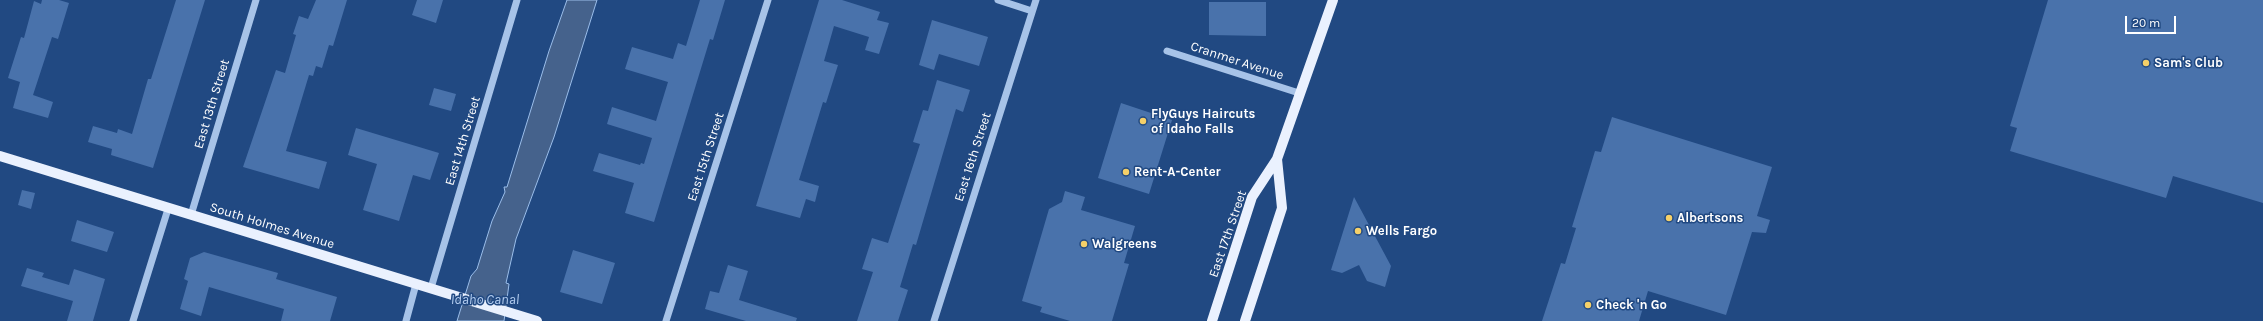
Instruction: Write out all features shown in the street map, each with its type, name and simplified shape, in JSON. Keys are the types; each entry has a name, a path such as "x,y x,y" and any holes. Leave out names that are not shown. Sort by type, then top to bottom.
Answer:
{"main road":[{"name":"East 17th Street","path":"1212,321 1252,198 1277,159 1333,0"},
{"name":"South Holmes Avenue","path":"0,156 168,209 537,321"},
{"name":"East 17th Street","path":"1245,321 1282,208 1277,159"}],"street":[{"name":"East 13th Street","path":"191,215 256,0"},
{"name":"East 14th Street","path":"431,288 517,0"},
{"name":"East 15th Street","path":"666,321 768,0"},
{"path":"998,0 1032,10"},
{"name":"East 16th Street","path":"934,321 1036,0"},
{"name":"Cranmer Avenue","path":"1167,51 1299,93"},
{"path":"133,321 168,209"},
{"path":"406,321 416,284"}],"water":[{"name":"Idaho Canal","path":"567,0 597,0 554,137 516,239 506,283 509,284 504,321 457,321 471,276 477,269 492,221 505,192 504,187 507,187 549,51"}],"building":[{"path":"42,0 59,0 69,3 58,39 52,37 33,95 53,102 48,118 13,108 20,82 8,78 21,37 24,38 34,1 41,4"},
{"path":"176,0 205,0 153,168 111,155 112,149 88,142 93,126 117,133 118,129 132,134 148,79 151,79"},
{"path":"316,0 347,0 333,46 329,45 322,68 316,66 313,76 309,75 286,151 327,162 319,189 243,167 276,70 285,73 296,35 293,34 299,16 308,19"},
{"path":"417,0 443,0 436,23 412,15"},
{"path":"700,0 725,0 713,40 710,39 654,222 625,213 634,183 593,171 599,153 640,165 641,163 644,164 652,138 607,124 612,107 656,121 668,82 625,69 632,47 673,59 678,43 686,46"},
{"path":"819,0 842,0 880,12 877,20 889,23 879,54 865,50 869,37 834,26 824,61 838,65 826,103 823,102 799,180 819,186 815,202 806,199 800,218 756,206"},
{"name":"Sam's Club","path":"2048,0 2263,0 2263,203 2173,176 2166,198 2010,151 2017,128 2010,126"},
{"path":"1209,2 1266,2 1266,36 1209,35"},
{"path":"932,20 988,37 979,66 939,54 934,70 919,65"},
{"path":"937,80 970,90 963,112 956,109 916,245 913,244 900,287 908,290 898,321 857,321 873,272 862,269 872,238 888,243 920,144 913,142 923,110 928,111"},
{"path":"434,88 456,94 451,111 429,105"},
{"path":"1121,103 1172,120 1149,194 1098,178"},
{"name":"Albertsons","path":"1612,117 1772,167 1757,216 1770,220 1766,233 1752,232 1726,315 1648,291 1639,321 1542,321 1561,263 1565,264 1576,228 1572,227 1595,151 1601,152"},
{"path":"356,128 439,153 430,180 413,175 399,221 363,210 377,164 348,155"},
{"path":"22,190 35,193 31,209 18,205"},
{"name":"Walgreens","path":"1065,191 1085,197 1081,210 1135,226 1124,263 1129,264 1112,321 1070,321 1040,312 1042,307 1022,301 1049,209 1062,202"},
{"name":"Wells Fargo","path":"1354,197 1391,266 1385,287 1367,281 1359,265 1342,273 1331,270"},
{"path":"77,220 114,232 107,252 71,241"},
{"path":"573,250 615,263 602,304 560,292"},
{"path":"204,252 278,273 276,279 337,297 330,321 281,321 284,309 209,287 201,316 180,309 188,281 184,279 190,258"},
{"path":"728,265 748,271 739,300 797,318 796,321 746,321 705,309 710,291 719,293"},
{"path":"27,268 44,273 42,277 69,285 74,269 105,279 93,321 67,321 73,301 21,286"}],"place":[{"name":"Sam's Club","path":"2146,63"},
{"name":"FlyGuys Haircuts of Idaho Falls","path":"1143,121"},
{"name":"Rent-A-Center","path":"1126,172"},
{"name":"Albertsons","path":"1669,218"},
{"name":"Wells Fargo","path":"1358,231"},
{"name":"Walgreens","path":"1084,244"},
{"name":"Check 'n Go","path":"1588,305"}]}
